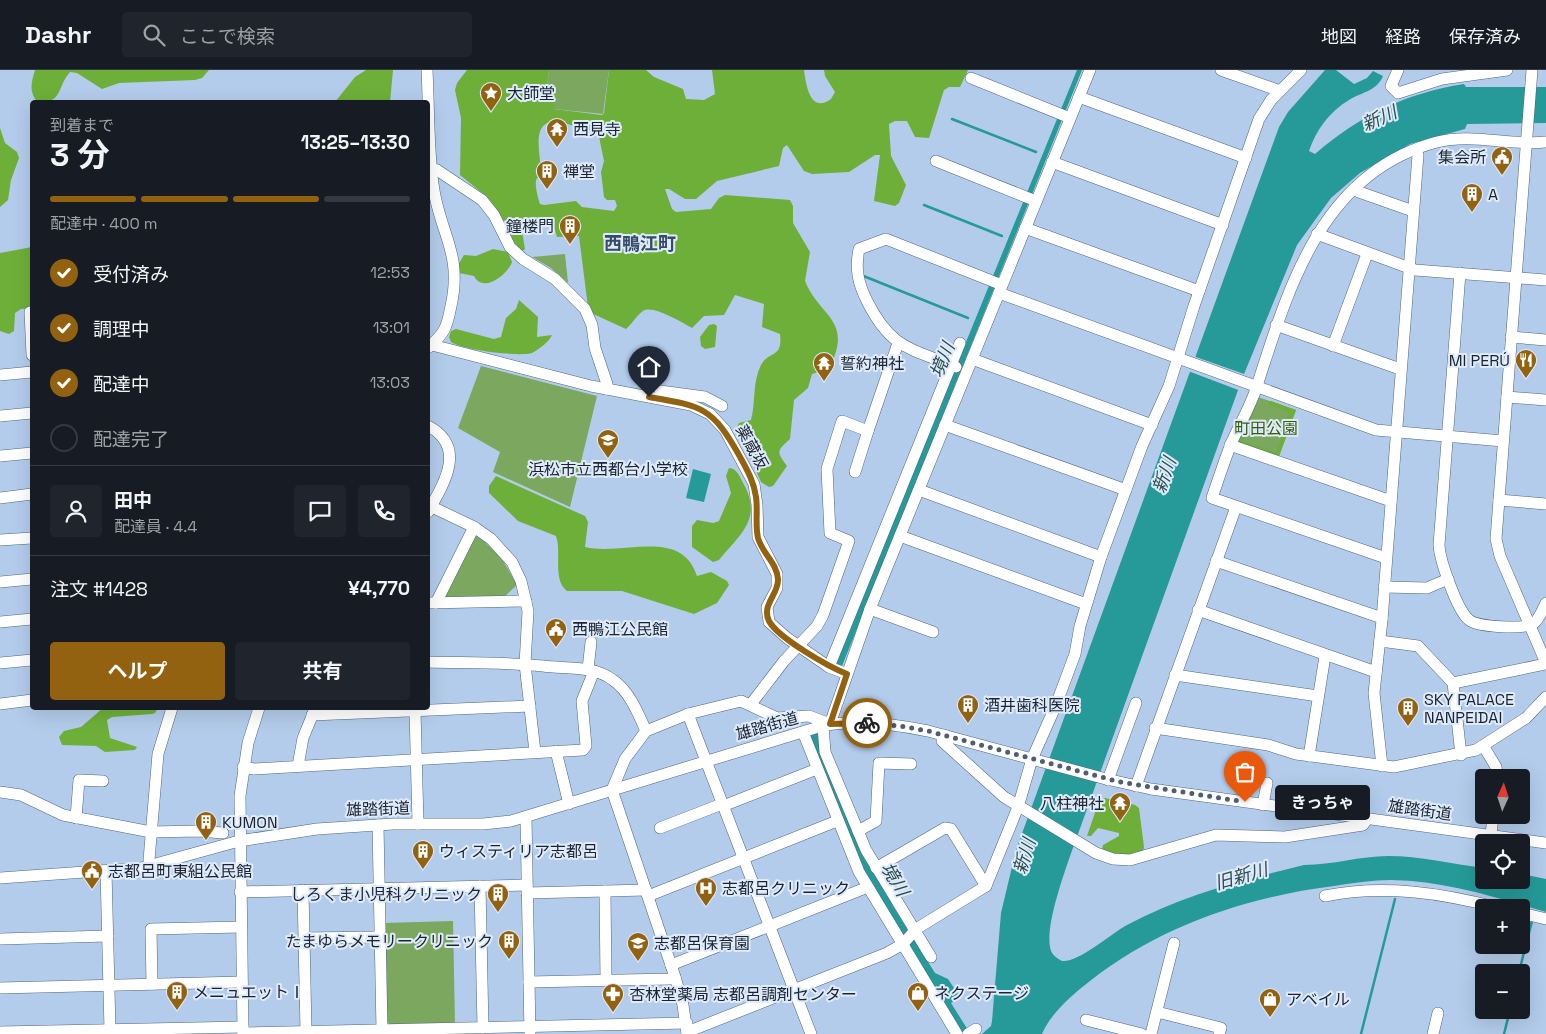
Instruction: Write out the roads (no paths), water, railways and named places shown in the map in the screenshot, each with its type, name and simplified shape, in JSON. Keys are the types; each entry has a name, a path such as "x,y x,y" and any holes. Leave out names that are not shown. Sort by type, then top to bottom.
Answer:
{"street":[{"path":"428,70 429,100"},
{"path":"829,667 959,368 972,359 997,286 1025,228 1030,199 1052,162 1064,116 1079,97 1090,70"},
{"path":"1221,70 1280,91"},
{"path":"0,1032 306,1032 483,1028 530,1030 687,1030 887,954 903,944 914,932 986,886 1021,808 1036,760 1072,662 1086,604 1101,556 1152,425 1182,360 1199,291 1261,114 1301,70"},
{"path":"1398,70 1391,86 1398,93 1442,79 1507,70"},
{"path":"1453,683 1546,664 1497,547 1503,441 1532,74"},
{"path":"971,78 1064,116"},
{"path":"1079,97 1246,158"},
{"path":"430,120 432,169 437,205 452,247 456,274 447,327 440,338 430,345"},
{"path":"1386,558 1212,498 1252,386 1300,267 1317,234 1336,207 1355,188 1383,166 1436,142 1464,138 1527,138 1546,142"},
{"path":"1382,766 1374,703 1418,155 1415,150"},
{"path":"936,161 1030,199"},
{"path":"1052,162 1223,225"},
{"path":"432,169 437,170 482,200 494,215 510,247 523,259 556,279 585,309 592,325 596,348 607,384 606,389"},
{"path":"1355,188 1359,192 1413,211"},
{"path":"1025,228 1199,291"},
{"path":"1317,234 1409,268 1546,280"},
{"path":"959,368 898,343 880,326 858,284 858,259 861,247 886,239 997,286 1182,360 1364,426 1396,433 1503,441"},
{"path":"1333,346 1367,254"},
{"path":"1460,273 1438,545 1442,565 1469,620 1475,623 1523,628 1535,623 1546,604"},
{"path":"1276,325 1400,369"},
{"path":"1511,337 1546,340"},
{"path":"855,472 898,343"},
{"path":"957,1034 853,859 817,769 818,728 847,674 870,609 946,424 959,368 960,343"},
{"name":"薬蔵坂","path":"430,346 606,389 698,407 716,419 725,430 754,484 758,537 777,574 776,588 767,607 768,617 778,631 798,646"},
{"path":"972,359 1152,425"},
{"path":"0,375 30,372"},
{"path":"647,397 652,390 704,397 722,406"},
{"path":"1507,397 1546,400"},
{"path":"0,416 30,413"},
{"path":"751,704 820,621 849,541 830,533 826,479 837,435 842,421 868,431"},
{"path":"946,424 1126,490"},
{"path":"430,428 442,437 450,462 448,476 430,506"},
{"path":"1230,445 1391,501"},
{"path":"0,456 30,453"},
{"path":"919,490 1101,556"},
{"path":"0,498 30,494"},
{"path":"1499,500 1546,504"},
{"path":"1136,786 1155,728 1236,507"},
{"path":"430,508 474,527 491,539 509,558 521,581 526,601 526,664 535,752"},
{"path":"432,603 474,527"},
{"path":"900,536 1086,604"},
{"path":"0,540 30,538"},
{"path":"1216,561 1382,618"},
{"path":"0,582 30,579"},
{"path":"1384,587 1427,588 1448,579"},
{"path":"432,603 526,601"},
{"path":"870,609 933,632"},
{"path":"1198,610 1325,656 1376,672"},
{"path":"0,622 30,619"},
{"path":"1380,641 1418,646 1453,683 1461,755"},
{"path":"243,767 254,769 583,750 586,746 582,701 591,670 591,642"},
{"path":"798,646 829,667 847,674"},
{"path":"1310,756 1325,656"},
{"path":"0,663 30,660"},
{"path":"430,662 526,664 591,670 606,676 618,684 635,706 646,731"},
{"path":"1175,675 1318,696"},
{"path":"1155,728 1268,745 1310,756 1382,766 1401,766 1461,755 1484,746 1526,718 1546,697"},
{"path":"0,704 30,700"},
{"path":"687,1030 676,977 612,790 625,759 646,731 688,714 738,702 751,704 777,718 809,716 818,728 825,752 858,831 876,868 930,958"},
{"path":"1107,779 1136,703"},
{"path":"298,766 299,752 314,711 415,711 530,706"},
{"path":"151,866 149,860 158,754 171,710"},
{"path":"243,1031 239,841 243,767 258,710"},
{"path":"415,711 418,824"},
{"path":"688,714 811,1034"},
{"name":"雄踏街道","path":"0,878 151,866 239,841 302,831 378,824 483,824 526,818 818,728 887,724 944,735 1136,786 1476,834"},
{"path":"944,735 942,741 1004,797 1082,845 1107,858 1130,860 1216,835 1285,837 1363,825 1366,819"},
{"path":"1484,746 1496,769"},
{"path":"556,751 569,804"},
{"path":"858,831 876,821 879,763 911,764"},
{"path":"660,828 817,769"},
{"path":"76,818 79,780 103,781"},
{"path":"1264,805 1267,783"},
{"path":"0,792 21,795 57,813 76,818 152,832 220,836"},
{"path":"526,818 530,1030"},
{"path":"240,892 480,886 647,893 837,821"},
{"path":"378,824 382,1030"},
{"path":"876,868 945,828 951,829 986,886"},
{"name":"雄踏街道","path":"1530,841 1546,843"},
{"path":"106,871 112,1031"},
{"path":"480,886 483,1028"},
{"path":"671,965 868,887"},
{"path":"303,890 306,1032"},
{"path":"604,891 606,980"},
{"path":"1325,896 1354,891 1408,891 1447,896 1475,903"},
{"path":"1530,915 1546,919"},
{"path":"152,984 151,929 241,927"},
{"path":"0,939 108,936"},
{"path":"304,938 380,937"},
{"path":"1151,1034 1174,943"},
{"path":"529,982 676,977"},
{"path":"0,988 242,982"},
{"path":"1157,1012 1221,1028 1219,1034"},
{"path":"1433,1034 1438,1014"},
{"path":"1086,1020 1142,1034"}],"water":[{"path":"1077,70 1082,70 842,666 835,663"},
{"name":"新川","path":"1325,70 1336,70 1354,84 1367,78 1373,71 1383,76 1373,88 1342,104 1330,115 1312,143 1309,151 1315,154 1349,128 1366,118 1384,108 1422,93 1464,84 1466,87 1546,87 1546,123 1467,124 1465,129 1410,144 1360,173 1331,198 1297,245 1242,379 1069,859 1052,915 1049,938 1051,949 1054,956 1060,960 1069,960 1085,953 1127,925 1148,914 1213,889 1304,865 1325,864 1378,856 1412,857 1475,867 1475,889 1530,889 1530,876 1546,879 1546,912 1530,908 1530,899 1500,899 1431,883 1411,881 1370,881 1301,891 1237,906 1205,917 1145,944 1076,992 1056,1012 1042,1034 982,1034 991,1026 992,1021 1001,913 1016,850 1279,127 1288,112"},
{"path":"693,469 711,474 704,502 686,498"},
{"path":"820,732 893,906 935,973 948,979 960,997 951,1003 968,1030 979,1034 962,1034 861,871 810,745 810,735"}],"waterway":[{"path":"952,119 1036,152"},
{"path":"924,205 1002,236"},
{"path":"861,275 968,318"},
{"path":"1361,1034 1395,899"},
{"path":"1521,964 1532,921"},
{"path":"1504,1034 1508,1019"}],"place":[{"name":"大師堂","path":"491,112"},
{"name":"西見寺","path":"557,148"},
{"name":"集会所","path":"1502,176"},
{"name":"禅堂","path":"547,190"},
{"name":"A","path":"1472,213"},
{"name":"鐘楼門","path":"570,245"},
{"name":"MI PERÚ","path":"1526,379"},
{"name":"誓約神社","path":"824,382"},
{"name":"浜松市立西都台小学校","path":"608,459"},
{"name":"西鴨江公民館","path":"556,648"},
{"name":"酒井歯科医院","path":"968,724"},
{"name":"SKY PALACE NANPEIDAI","path":"1408,727"},
{"name":"きっちゃ","path":"1245,802"},
{"name":"八柱神社","path":"1120,822"},
{"name":"KUMON","path":"206,841"},
{"name":"ウィスティリア志都呂","path":"423,870"},
{"name":"志都呂町東組公民館","path":"92,890"},
{"name":"志都呂クリニック","path":"706,907"},
{"name":"しろくま小児科クリニック","path":"498,913"},
{"name":"たまゆらメモリークリニック","path":"509,960"},
{"name":"志都呂保育園","path":"638,962"},
{"name":"メニュエットⅠ","path":"177,1011"},
{"name":"ネクステージ","path":"918,1012"},
{"name":"杏林堂薬局 志都呂調剤センター","path":"613,1013"},
{"name":"アベイル","path":"1270,1018"}],"district":[{"name":"西鴨江町","path":"640,243"}],"water label":[{"name":"境川","path":"942,360"},
{"name":"旧新川","path":"1241,876"},
{"name":"境川","path":"895,879"}],"park label":[{"name":"町田公園","path":"1266,428"}]}
